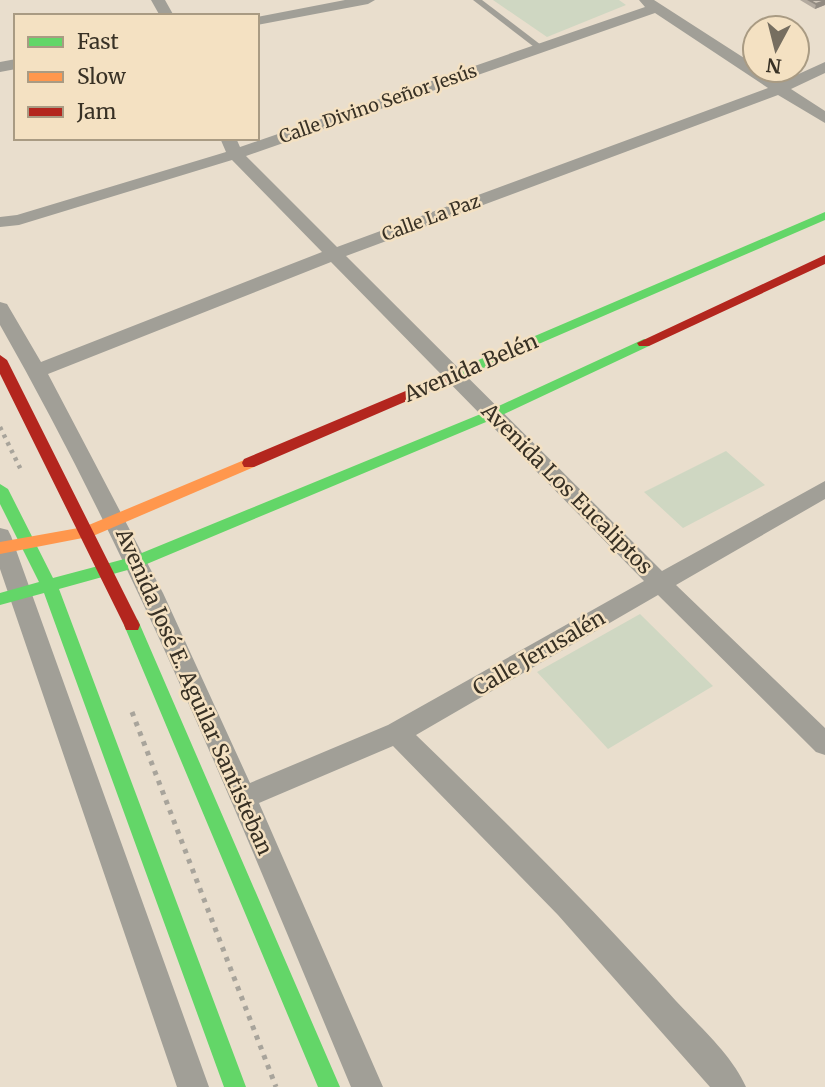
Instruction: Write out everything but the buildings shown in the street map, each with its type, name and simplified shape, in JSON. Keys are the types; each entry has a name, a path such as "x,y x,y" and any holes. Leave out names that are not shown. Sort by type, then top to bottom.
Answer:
{"street":[{"path":"259,22 368,0"},
{"path":"650,4 825,118"},
{"name":"Calle Divino Señor Jesús","path":"259,137 541,48 650,4"},
{"name":"Calle La Paz","path":"37,370 334,254 779,89 825,67"},
{"name":"Calle Divino Señor Jesús","path":"0,222 19,220 250,140"},
{"name":"Avenida Los Eucaliptos","path":"231,146 334,254 661,584 825,744"},
{"name":"Avenida Belén","path":"8,543 87,532 117,520 825,216"},
{"name":"Calle Divino Señor Jesús","path":"0,233 19,220"},
{"path":"11,597 136,562 494,414 825,259"},
{"name":"Avenida José E. Aguilar Santisteban","path":"0,308 37,370 117,520 243,798 368,1087"},
{"name":"Avenida José E. Aguilar Santisteban","path":"0,360 107,571 329,1087"},
{"path":"0,489 8,543 11,597 193,1087"},
{"name":"Calle Jerusalén","path":"243,798 397,733 825,489"},
{"path":"8,543 50,588 235,1087"},
{"path":"397,733 512,847 684,1030 730,1087"}],"lane":[{"path":"477,0 541,48"}],"path":[{"path":"132,710 276,1087"}],"green space":[{"path":"493,0 619,0 626,5 547,37"},
{"path":"726,451 765,485 683,528 644,492"},
{"path":"640,614 713,686 608,749 537,672"}],"traffic: fast":[{"path":"446,379 825,216"},
{"path":"0,599 136,562 493,414 644,343"},
{"path":"0,489 50,588 235,1087"},
{"path":"132,625 329,1087"}],"traffic: slow":[{"path":"0,548 87,532 249,463"}],"traffic: jam":[{"path":"644,343 825,259"},
{"path":"0,360 132,625"},
{"path":"249,463 446,379"}]}
